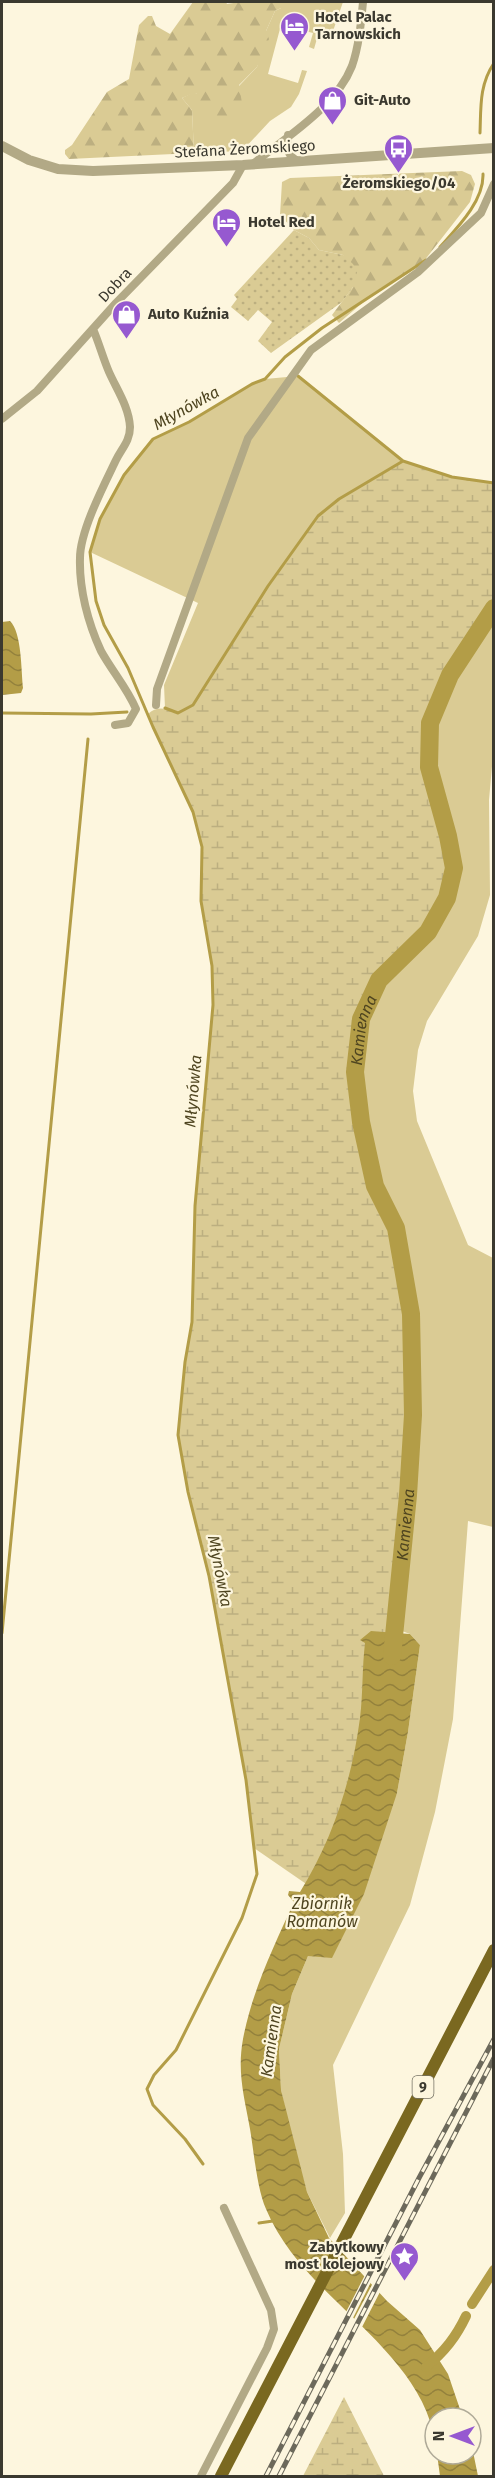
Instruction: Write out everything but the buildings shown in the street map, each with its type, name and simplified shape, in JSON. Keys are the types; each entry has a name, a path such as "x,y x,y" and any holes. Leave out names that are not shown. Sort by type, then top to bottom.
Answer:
{"main road":[{"name":"9","path":"221,2476 494,1950"}],"street":[{"name":"Dobra","path":"2,419 37,391 233,183 248,164 322,108 342,85 352,66 363,2"},
{"path":"288,135 289,154 299,161"},
{"name":"Stefana Żeromskiego","path":"2,146 48,167 73,171 248,164 494,148"},
{"path":"156,705 157,689 248,438 311,350 418,272 481,213 494,184"},
{"path":"93,329 109,373 125,405 130,426 127,443 116,459 93,510 80,556 81,585 90,622 102,651 130,694 136,709 128,723 115,725"},
{"path":"201,2476 267,2348 274,2329 271,2310 224,2208"}],"green space":[{"path":"193,2 226,2 227,4 281,2 281,8 275,11 266,31 269,39 257,67 239,85 242,103 236,111 219,122 204,119 197,94 194,93 182,98 192,110 194,153 69,159 65,150 72,145 107,92 129,79 139,25 148,16 152,16 156,26 170,34"},
{"path":"281,2 343,2 333,31 329,35 318,35 314,49 309,47 313,33 281,25 268,74 298,83 302,70 307,71 299,94 291,107 270,121 242,151 194,153 192,110 182,98 194,92 197,94 239,86 257,67 266,31 275,11 281,8"},
{"path":"462,171 471,175 475,184 470,202 424,261 375,292 339,323 332,315 353,287 343,255 319,250 309,238 294,230 280,215 282,182 290,178"},
{"path":"294,230 309,238 319,250 343,255 353,264 357,272 353,287 342,302 271,353 258,341 272,322 258,310 248,321 231,307 237,299 234,295"},
{"path":"298,376 403,461 339,499 318,516 268,586 193,705 178,713 165,708 164,685 198,603 90,552 100,519 124,475 153,439 189,422 252,384 265,379"},
{"path":"403,461 452,477 493,483 493,608 450,675 430,723 429,767 448,836 454,868 447,898 428,932 379,980 361,1019 355,1072 361,1122 375,1186 396,1228 411,1314 413,1415 408,1495 384,1752 328,1899 254,1848 246,1780 209,1576 188,1492 178,1435 185,1362 192,1322 195,1206 213,1005 212,966 201,901 202,847 193,812 148,714 155,709 167,709 179,713 193,705 268,586 318,516 339,499"},
{"path":"493,608 494,744 489,800 490,895 478,936 427,1021 418,1050 413,1091 417,1121 468,1245 493,1258 493,1527 468,1521 453,1719 435,1812 410,1905 333,2065 343,2154 345,2213 330,2238 307,2192 293,2144 281,2090 279,2049 292,1994 308,1956 397,1793 420,1645 410,1634 394,1628 408,1495 413,1415 411,1314 396,1228 375,1186 361,1122 355,1072 361,1019 379,980 428,932 454,868 448,836 429,767 430,723 450,675"},
{"path":"344,2397 384,2476 303,2476"}],"water":[{"path":"10,621 19,643 23,688 21,693 2,695 2,622"},
{"name":"Zbiornik Romanów","path":"371,1631 410,1634 420,1645 408,1732 397,1793 364,1894 332,1958 308,1956 292,1994 279,2049 281,2090 307,2192 329,2238 387,2301 420,2330 448,2374 459,2406 424,2406 398,2365 307,2271 280,2236 263,2201 258,2181 241,2073 241,2051 252,2004 264,1969 294,1902 288,1895 289,1891 300,1892 312,1872 331,1830 346,1786 361,1709 365,1643 360,1640"},
{"path":"439,2466 476,2466 478,2476 440,2476"}],"pier":[{"path":"366,2273 372,2280 352,2320 345,2314"},
{"path":"374,2281 381,2290 361,2329 353,2321"}],"waterway":[{"name":"Młynówka","path":"480,133 483,88 494,63"},
{"name":"Młynówka","path":"440,247 474,204 479,194 483,174"},
{"name":"Młynówka","path":"203,2164 185,2139 153,2105 147,2089 154,2075 176,2050 242,1918 257,1874 246,1780 209,1576 188,1492 178,1435 185,1362 192,1322 195,1206 213,1005 212,966 201,901 202,847 193,812 128,668 104,625 96,601 90,552 100,519 124,475 153,439 189,422 252,384 265,379 285,357 322,328 426,260"},
{"path":"165,708 178,713 193,705 268,586 318,516 339,499 403,461 298,376"},
{"path":"403,461 452,477 494,483"},
{"name":"Kamienna","path":"392,1656 408,1495 413,1415 411,1314 396,1228 375,1186 361,1122 355,1072 361,1019 379,980 428,932 447,898 454,868 448,836 429,767 430,723 450,675 494,608"},
{"path":"2,713 127,712"},
{"path":"2,1633 88,739"},
{"name":"Młynówka","path":"259,2223 273,2221"},
{"path":"472,2304 494,2270"},
{"path":"426,2367 449,2343 466,2316"}],"railway":[{"path":"266,2476 419,2178 494,2039"},
{"path":"279,2476 494,2058"}],"place":[{"name":"Hotel Palac Tarnowskich","path":"294,52"},
{"name":"Git-Auto","path":"333,126"},
{"name":"Żeromskiego/04","path":"399,174"},
{"name":"Hotel Red","path":"227,248"},
{"name":"Auto Kuźnia","path":"127,340"},
{"name":"Zabytkowy most kolejowy","path":"405,2282"}]}
